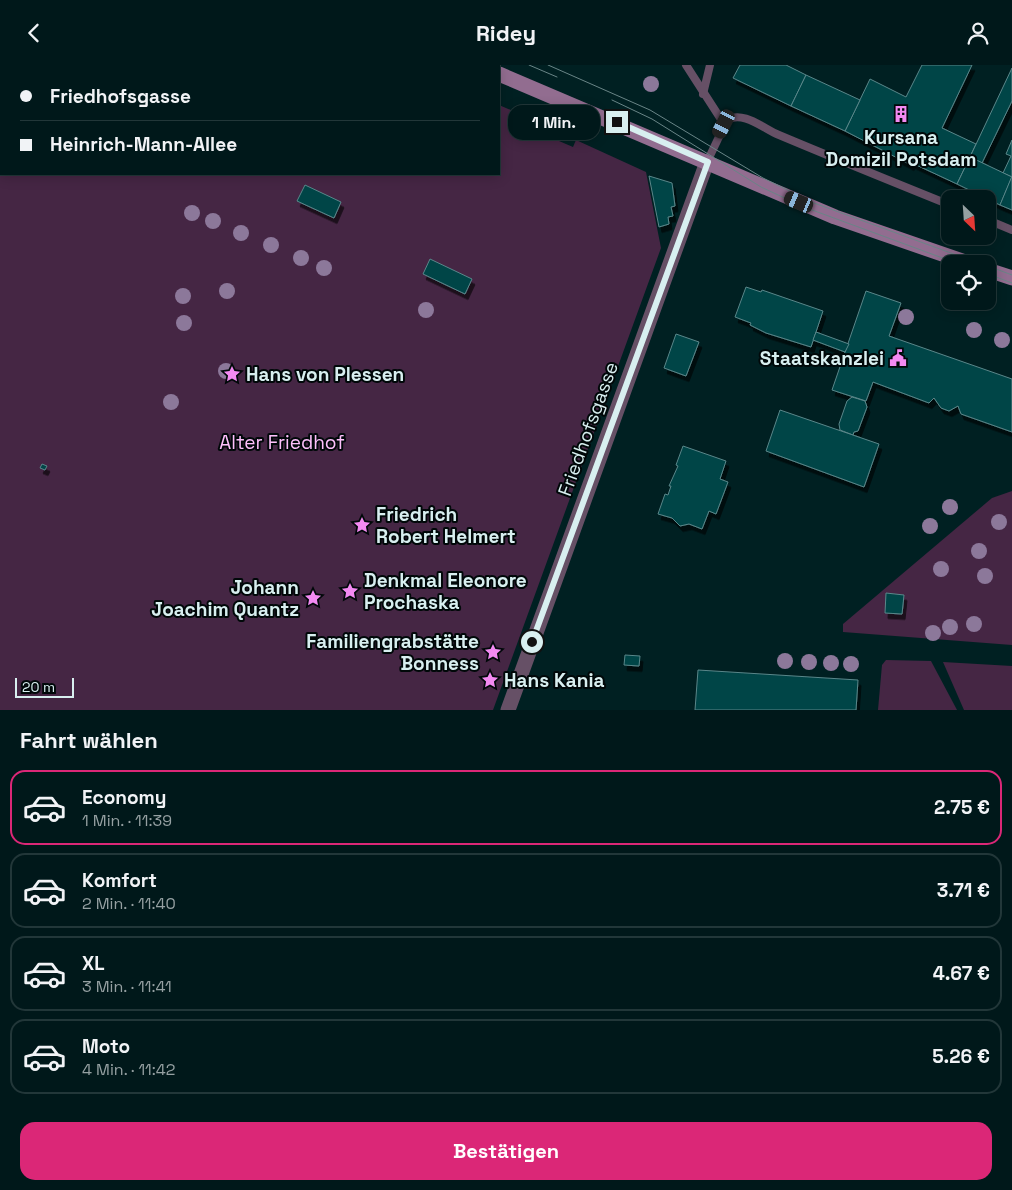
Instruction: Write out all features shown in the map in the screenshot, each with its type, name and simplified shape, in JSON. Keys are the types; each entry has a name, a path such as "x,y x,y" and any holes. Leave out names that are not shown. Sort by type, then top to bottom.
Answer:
{"main road":[{"path":"500,74 835,217 945,255"},
{"path":"996,272 1012,278"}],"street":[{"name":"Friedhofsgasse","path":"508,710 708,162"}],"lane":[{"path":"686,65 724,124"},
{"path":"704,93 710,65"},
{"path":"708,162 724,124 732,116 742,117 771,132 941,201"},
{"path":"996,223 1012,230"}],"green space":[{"name":"Alter Friedhof","path":"500,105 555,129 552,138 573,147 576,140 646,172 661,248 493,710 0,710 0,175 500,175"},
{"path":"1012,491 1012,645 843,632 843,624 992,498"},
{"path":"886,660 931,661 957,710 878,710 882,665"},
{"path":"943,662 1012,666 1012,710 964,710"}],"building":[{"path":"740,65 786,65 806,75 791,106 733,78"},
{"name":"Kursana Domizil Potsdam","path":"922,65 972,65 942,128 976,144 957,184 912,163 911,165 845,131 870,79 906,97"},
{"path":"1012,68 1012,101 982,163 970,157"},
{"path":"806,75 860,100 845,131 791,106"},
{"path":"1012,140 1012,177 1003,173 1011,156 1006,154"},
{"path":"970,157 1012,177 1000,205 996,203 996,190 969,190 957,184"},
{"path":"649,176 672,183 675,206 671,207 673,216 668,217 669,224 659,227"},
{"path":"1012,176 1012,210 1000,205"},
{"path":"305,185 341,202 334,218 297,201"},
{"path":"430,259 472,279 465,294 423,274"},
{"path":"746,287 761,292 762,290 823,311 811,347 766,333 750,325 751,323 735,317"},
{"name":"Staatskanzlei","path":"866,291 901,303 889,336 1012,379 1012,432 961,414 958,406 949,411 941,408 934,398 929,403 873,382 866,401 832,390"},
{"path":"816,332 849,344 845,352 813,340"},
{"path":"676,334 699,342 686,376 664,368"},
{"path":"852,397 865,401 867,407 858,431 854,432 853,435 840,430 839,424 847,401"},
{"path":"780,410 879,444 864,487 766,451"},
{"path":"683,446 726,461 720,479 728,482 716,514 709,511 702,529 689,524 680,526 672,518 658,514 665,494 668,495 671,486 669,486 678,466 676,465"},
{"path":"42,464 47,466 45,470 40,468"},
{"path":"886,593 904,595 902,614 885,613"},
{"path":"625,655 640,656 639,666 624,665"},
{"path":"698,670 858,680 856,710 695,710"}],"tram line":[{"path":"529,65 557,77"},
{"path":"548,65 650,110 763,178 814,203 956,255"},
{"path":"612,100 652,119 761,187 804,207 941,257"},
{"path":"996,269 1012,275"},
{"path":"996,277 1012,283"}],"place":[{"name":"Kursana Domizil Potsdam","path":"901,114"},
{"name":"Staatskanzlei","path":"898,358"},
{"name":"Hans von Plessen","path":"232,374"},
{"name":"Friedrich Robert Helmert","path":"362,525"},
{"name":"Denkmal Eleonore Prochaska","path":"350,591"},
{"name":"Johann Joachim Quantz","path":"313,598"},
{"name":"Familiengrabstätte Bonness","path":"493,652"},
{"name":"Hans Kania","path":"490,680"}],"route":[{"path":"532,642 708,162 617,122"}]}
